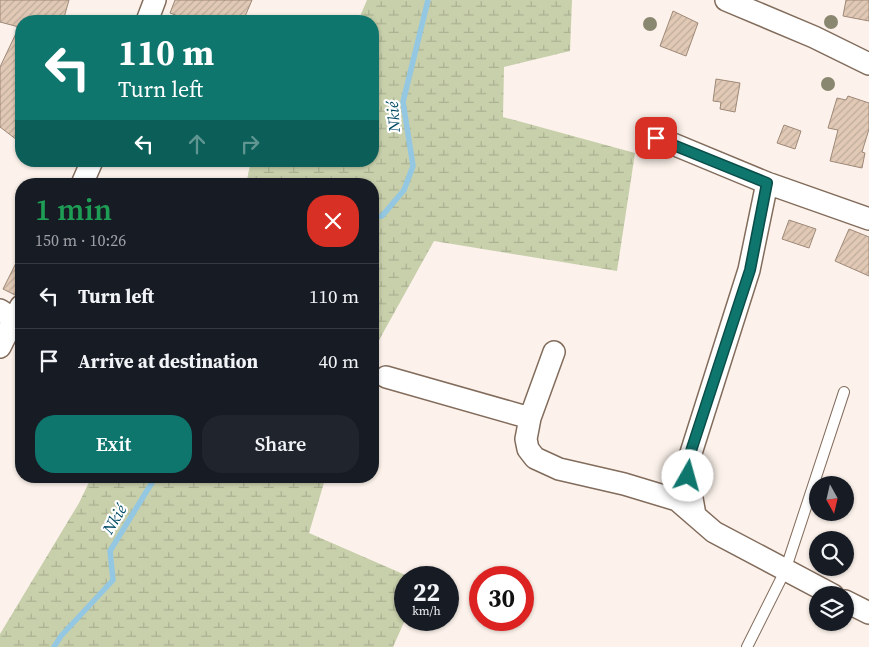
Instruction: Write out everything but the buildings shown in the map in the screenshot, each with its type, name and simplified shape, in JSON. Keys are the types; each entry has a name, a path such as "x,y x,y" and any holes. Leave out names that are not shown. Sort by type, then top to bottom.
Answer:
{"street":[{"path":"149,15 155,0"},
{"path":"726,0 814,37 869,64"},
{"path":"656,138 767,183 869,219"},
{"path":"695,515 688,476 690,454 750,270 767,183"},
{"path":"0,347 12,312"},
{"path":"554,352 530,418 526,439 528,450 534,458 559,469 624,484 677,500 714,532 815,586"},
{"path":"386,377 530,418"},
{"path":"854,606 869,613"}],"lane":[{"path":"747,647 786,571 844,392"}],"green space":[{"path":"367,0 572,0 570,51 504,67 503,117 635,153 617,271 434,241 379,340 379,178 247,178 250,167 379,167 379,15 361,15"},
{"path":"89,483 324,483 309,533 394,570 394,631 400,631 393,647 0,647 0,634 79,503"}],"waterway":[{"name":"Nkié","path":"379,216 382,216 404,190 413,166 403,102 428,0"},
{"name":"Nkié","path":"54,647 61,636 113,580 110,551 152,483"}],"route":[{"path":"656,138 767,183 750,270 690,454 688,476"}]}
